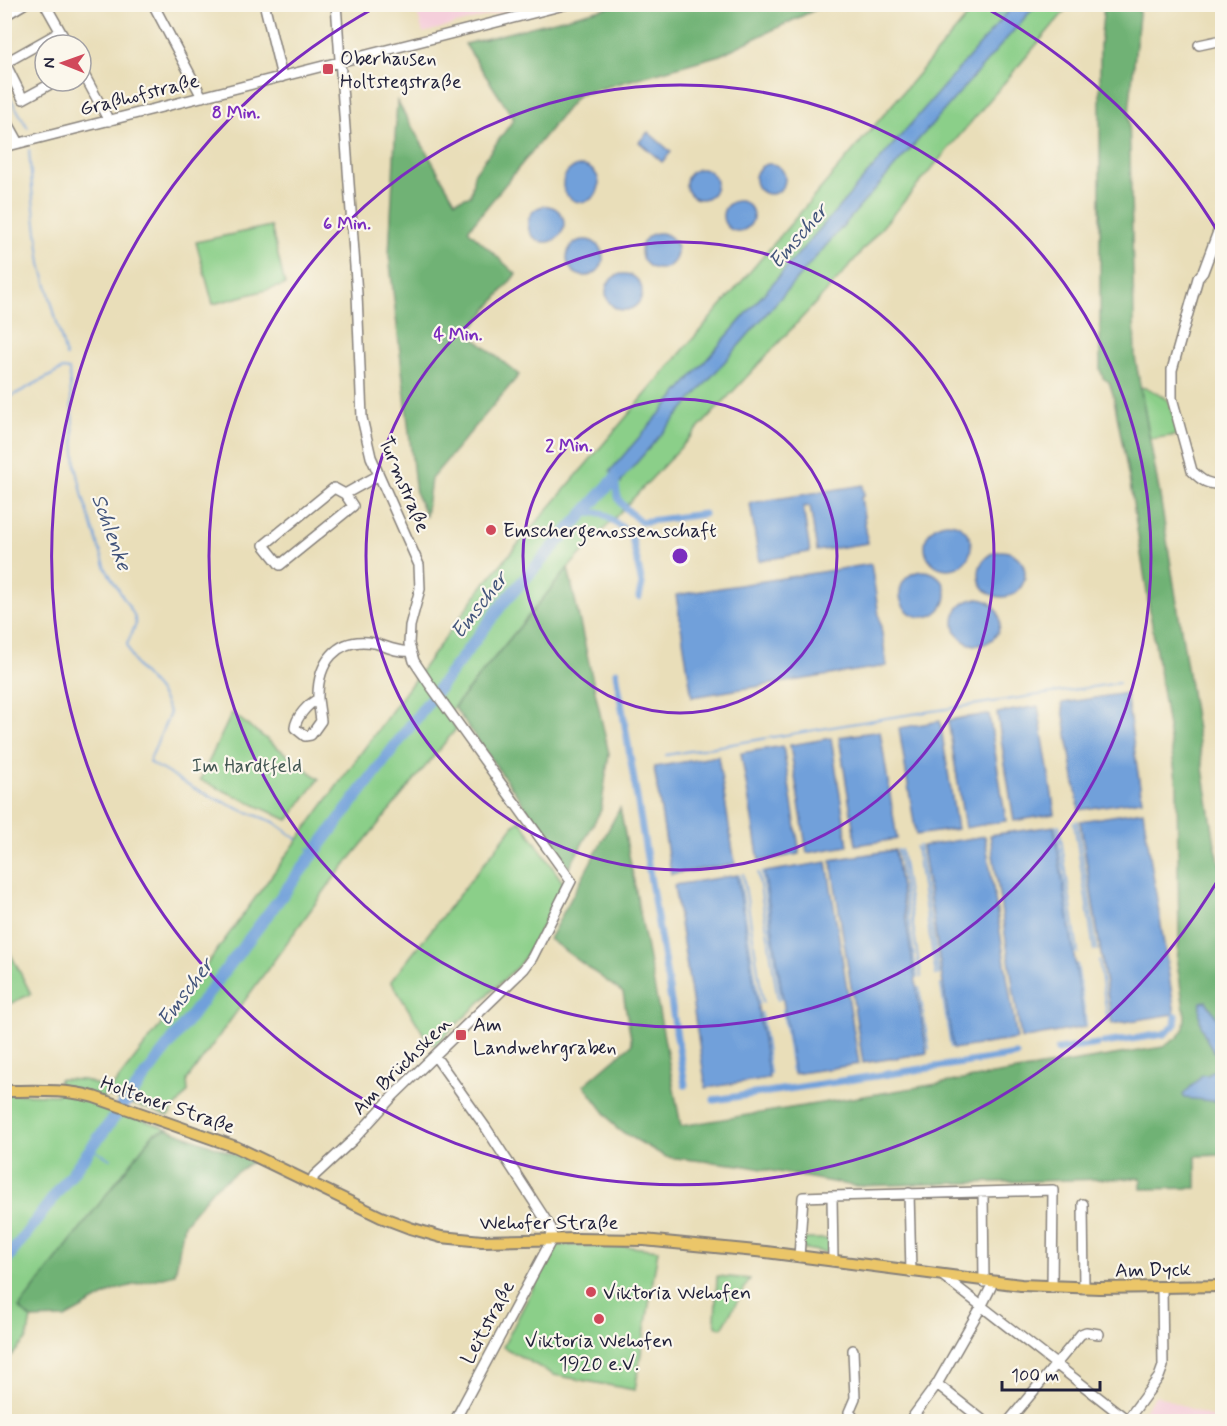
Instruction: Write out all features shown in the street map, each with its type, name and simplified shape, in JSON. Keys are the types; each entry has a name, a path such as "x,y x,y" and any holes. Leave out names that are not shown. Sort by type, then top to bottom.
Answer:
{"main road":[{"name":"Holtener Straße","path":"4,1091 75,1092 109,1102 236,1147 312,1182"},
{"name":"Wehofer Straße","path":"312,1182 361,1208 426,1233 482,1241 644,1240 798,1257"},
{"name":"Am Dyck","path":"798,1257 988,1282 1052,1287 1222,1286"}],"street":[{"path":"4,16 24,4"},
{"path":"34,93 23,99 5,62 60,32 45,4"},
{"path":"153,4 202,97"},
{"name":"Turmstraße","path":"336,4 357,294 362,418 371,457 419,565 420,589 410,626 410,651"},
{"name":"Graßhofstraße","path":"4,147 568,4"},
{"path":"265,7 282,77"},
{"path":"1199,45 1222,40"},
{"path":"93,91 109,121"},
{"path":"4,116 19,143"},
{"path":"1222,221 1203,272 1198,278 1172,370 1172,398 1192,471 1200,480 1209,484 1222,484"},
{"path":"345,494 379,475"},
{"path":"334,488 345,494 353,506 280,565 264,545 334,488"},
{"path":"318,699 319,682 323,669 332,654 343,646 361,642 404,652 410,651"},
{"name":"Am Brüchsken","path":"312,1182 315,1176 353,1140 394,1095 524,969 547,930 571,881 446,708 414,661 410,651"},
{"path":"435,1056 486,1128 551,1228 552,1239"},
{"path":"798,1257 803,1197 1053,1190 1052,1287"},
{"path":"909,1422 937,1384 991,1287 988,1282 983,1192"},
{"path":"909,1193 911,1272"},
{"path":"832,1196 833,1261"},
{"path":"1083,1204 1084,1288"},
{"name":"Leitstraße","path":"454,1422 552,1239"},
{"path":"943,1276 1128,1421 1159,1377 1163,1366 1162,1287"},
{"path":"1008,1422 1081,1334 1086,1332 1099,1334"},
{"path":"853,1350 855,1398 849,1412 857,1422"},
{"path":"937,1384 986,1422"}],"shaded area":[{"path":"415,4 531,4 423,33 415,5"},
{"path":"1156,1395 1221,1421 1142,1421 1138,1418"}],"green space":[{"path":"621,4 825,5 720,55 578,95 468,230 516,274 468,333 519,375 431,479 426,516 416,494 389,255 397,101 455,201 471,195 474,174 514,119 465,44"},
{"path":"977,5 1070,5 840,277 568,568 447,715 456,729 331,882 187,1080 188,1092 168,1116 105,1095 100,1108 105,1106 168,1129 154,1133 20,1307 31,1319 27,1339 5,1363 4,1094 57,1095 59,1079 84,1080 108,1089 107,1094 191,986 485,583"},
{"path":"1104,5 1140,5 1129,113 1135,357 1160,496 1215,844 1222,873 1222,1155 1196,1156 1196,1188 1141,1189 1141,1178 854,1186 740,1165 666,1157 617,1129 584,1085 632,1044 623,993 549,939 620,808 681,1126 1163,1047 1178,1037 1184,1028 1185,1016 1177,963 1179,937 1177,785 1130,484 1113,394 1109,382 1103,378 1100,369 1100,45"},
{"path":"271,226 285,285 213,304 196,242"},
{"path":"1140,387 1149,389 1168,400 1179,435 1150,439"},
{"path":"568,568 609,754 601,810 569,868 454,707"},
{"name":"Im Hardtfeld","path":"232,713 319,779 288,820 200,780"},
{"path":"520,820 564,884 530,950 518,966 435,1045 428,1041 391,981"},
{"path":"4,941 31,994 5,1006 4,1006"},
{"path":"168,1129 253,1161 214,1188 184,1224 175,1274 115,1290 65,1318 31,1319 19,1308 154,1133"},
{"path":"801,1239 830,1239 829,1253 800,1248"},
{"name":"Viktoria Wehofen","path":"555,1245 614,1245 658,1250 635,1390 554,1375 503,1347"},
{"path":"717,1276 750,1279 722,1328 717,1327 715,1322"}],"water":[{"path":"1014,5 1036,5 621,483 610,471"},
{"path":"648,132 671,152 662,162 639,142"},
{"path":"770,164 776,165 784,173 784,185 776,193 770,194 764,193 756,185 755,179 756,173 764,165"},
{"path":"581,166 594,171 599,184 594,197 581,202 568,197 563,184 568,171"},
{"path":"701,169 707,170 715,178 715,190 707,198 701,199 695,198 687,190 686,184 687,178 695,170"},
{"path":"738,201 744,202 752,210 752,222 744,230 738,231 732,230 724,222 723,216 724,210 732,202"},
{"path":"546,206 559,211 564,224 559,237 546,242 533,237 528,224 533,211"},
{"path":"659,233 672,238 677,251 672,264 659,269 646,264 641,251 646,238"},
{"path":"585,240 598,245 603,258 598,271 585,276 572,271 567,258 572,245"},
{"path":"624,274 637,279 642,292 637,305 624,310 611,305 606,292 611,279"},
{"path":"863,485 864,496 861,497 868,543 817,551 810,506 803,507 810,552 759,561 750,503"},
{"path":"948,523 964,530 971,546 964,562 948,569 932,562 925,546 932,530"},
{"path":"1002,551 1018,558 1025,574 1018,590 1002,597 986,590 979,574 986,558"},
{"path":"871,564 887,666 692,697 676,595"},
{"path":"923,571 939,578 946,594 939,610 923,617 907,610 900,594 907,578"},
{"path":"977,599 993,606 1000,622 993,638 977,645 961,638 954,622 961,606"},
{"path":"1126,693 1142,800 1079,810 1062,703"},
{"path":"1038,706 1055,814 1014,821 997,713"},
{"path":"989,714 1006,821 965,828 948,720"},
{"path":"940,721 957,829 916,835 899,728"},
{"path":"880,731 897,839 856,845 839,737"},
{"path":"831,738 848,846 807,853 790,745"},
{"path":"783,746 800,854 759,861 741,753"},
{"path":"718,756 735,864 671,874 654,767"},
{"path":"1143,811 1175,1014 1112,1024 1080,821"},
{"path":"1054,826 1085,1027 1021,1039 990,835"},
{"path":"985,836 1017,1039 953,1049 922,846"},
{"path":"895,850 927,1053 863,1063 831,860"},
{"path":"827,862 859,1064 794,1074 764,872"},
{"path":"737,875 769,1078 706,1088 674,885"},
{"path":"1206,1001 1222,1026 1222,1063 1204,1035 1200,1011 1201,1002"},
{"path":"1214,1070 1220,1073 1222,1071 1222,1102 1185,1098 1183,1095 1202,1075 1208,1075"}],"waterway":[{"path":"995,8 1004,17"},
{"name":"Schlenke","path":"4,88 28,128"},
{"name":"Schlenke","path":"29,150 41,264 66,356"},
{"name":"Schlenke","path":"4,400 63,369 69,370 76,466 83,497 106,569 134,615 136,624 127,644 130,653 138,669 156,688 170,713 149,762 193,788 274,822 297,839"},
{"name":"Emscher","path":"4,1263 504,602 626,466"},
{"path":"616,478 617,493 621,503 641,522 704,514"},
{"path":"585,513 602,513 631,534 642,584 639,597"},
{"path":"616,672 685,1085"},
{"path":"666,755 886,718 1119,683"},
{"path":"1077,821 1097,950"},
{"path":"1074,822 1094,950"},
{"path":"1056,825 1075,953"},
{"path":"1059,825 1078,953"},
{"path":"919,846 939,975"},
{"path":"916,847 936,975"},
{"name":"Schlenke","path":"308,848 313,853"},
{"path":"898,850 917,978"},
{"path":"901,850 921,977"},
{"path":"762,872 781,999"},
{"path":"758,873 778,1000"},
{"path":"743,874 763,1002"},
{"path":"739,875 759,1004"},
{"path":"1099,960 1108,1022"},
{"path":"1077,964 1086,1024"},
{"path":"941,985 951,1047"},
{"path":"919,988 929,1049"},
{"path":"783,1010 792,1071"},
{"path":"761,1013 770,1074"},
{"path":"1104,1043 1164,1034 1175,1025 1176,1016"},
{"path":"1058,1050 1097,1044"},
{"path":"714,1100 1016,1055"},
{"path":"91,1148 110,1159"}],"place":[{"name":"Oberhausen Holtstegstraße","path":"328,69"},
{"name":"Emschergenossenschaft","path":"491,530"},
{"name":"Am Landwehrgraben","path":"461,1035"},
{"name":"Viktoria Wehofen","path":"591,1292"},
{"name":"Viktoria Wehofen 1920 e.V.","path":"599,1319"}]}
